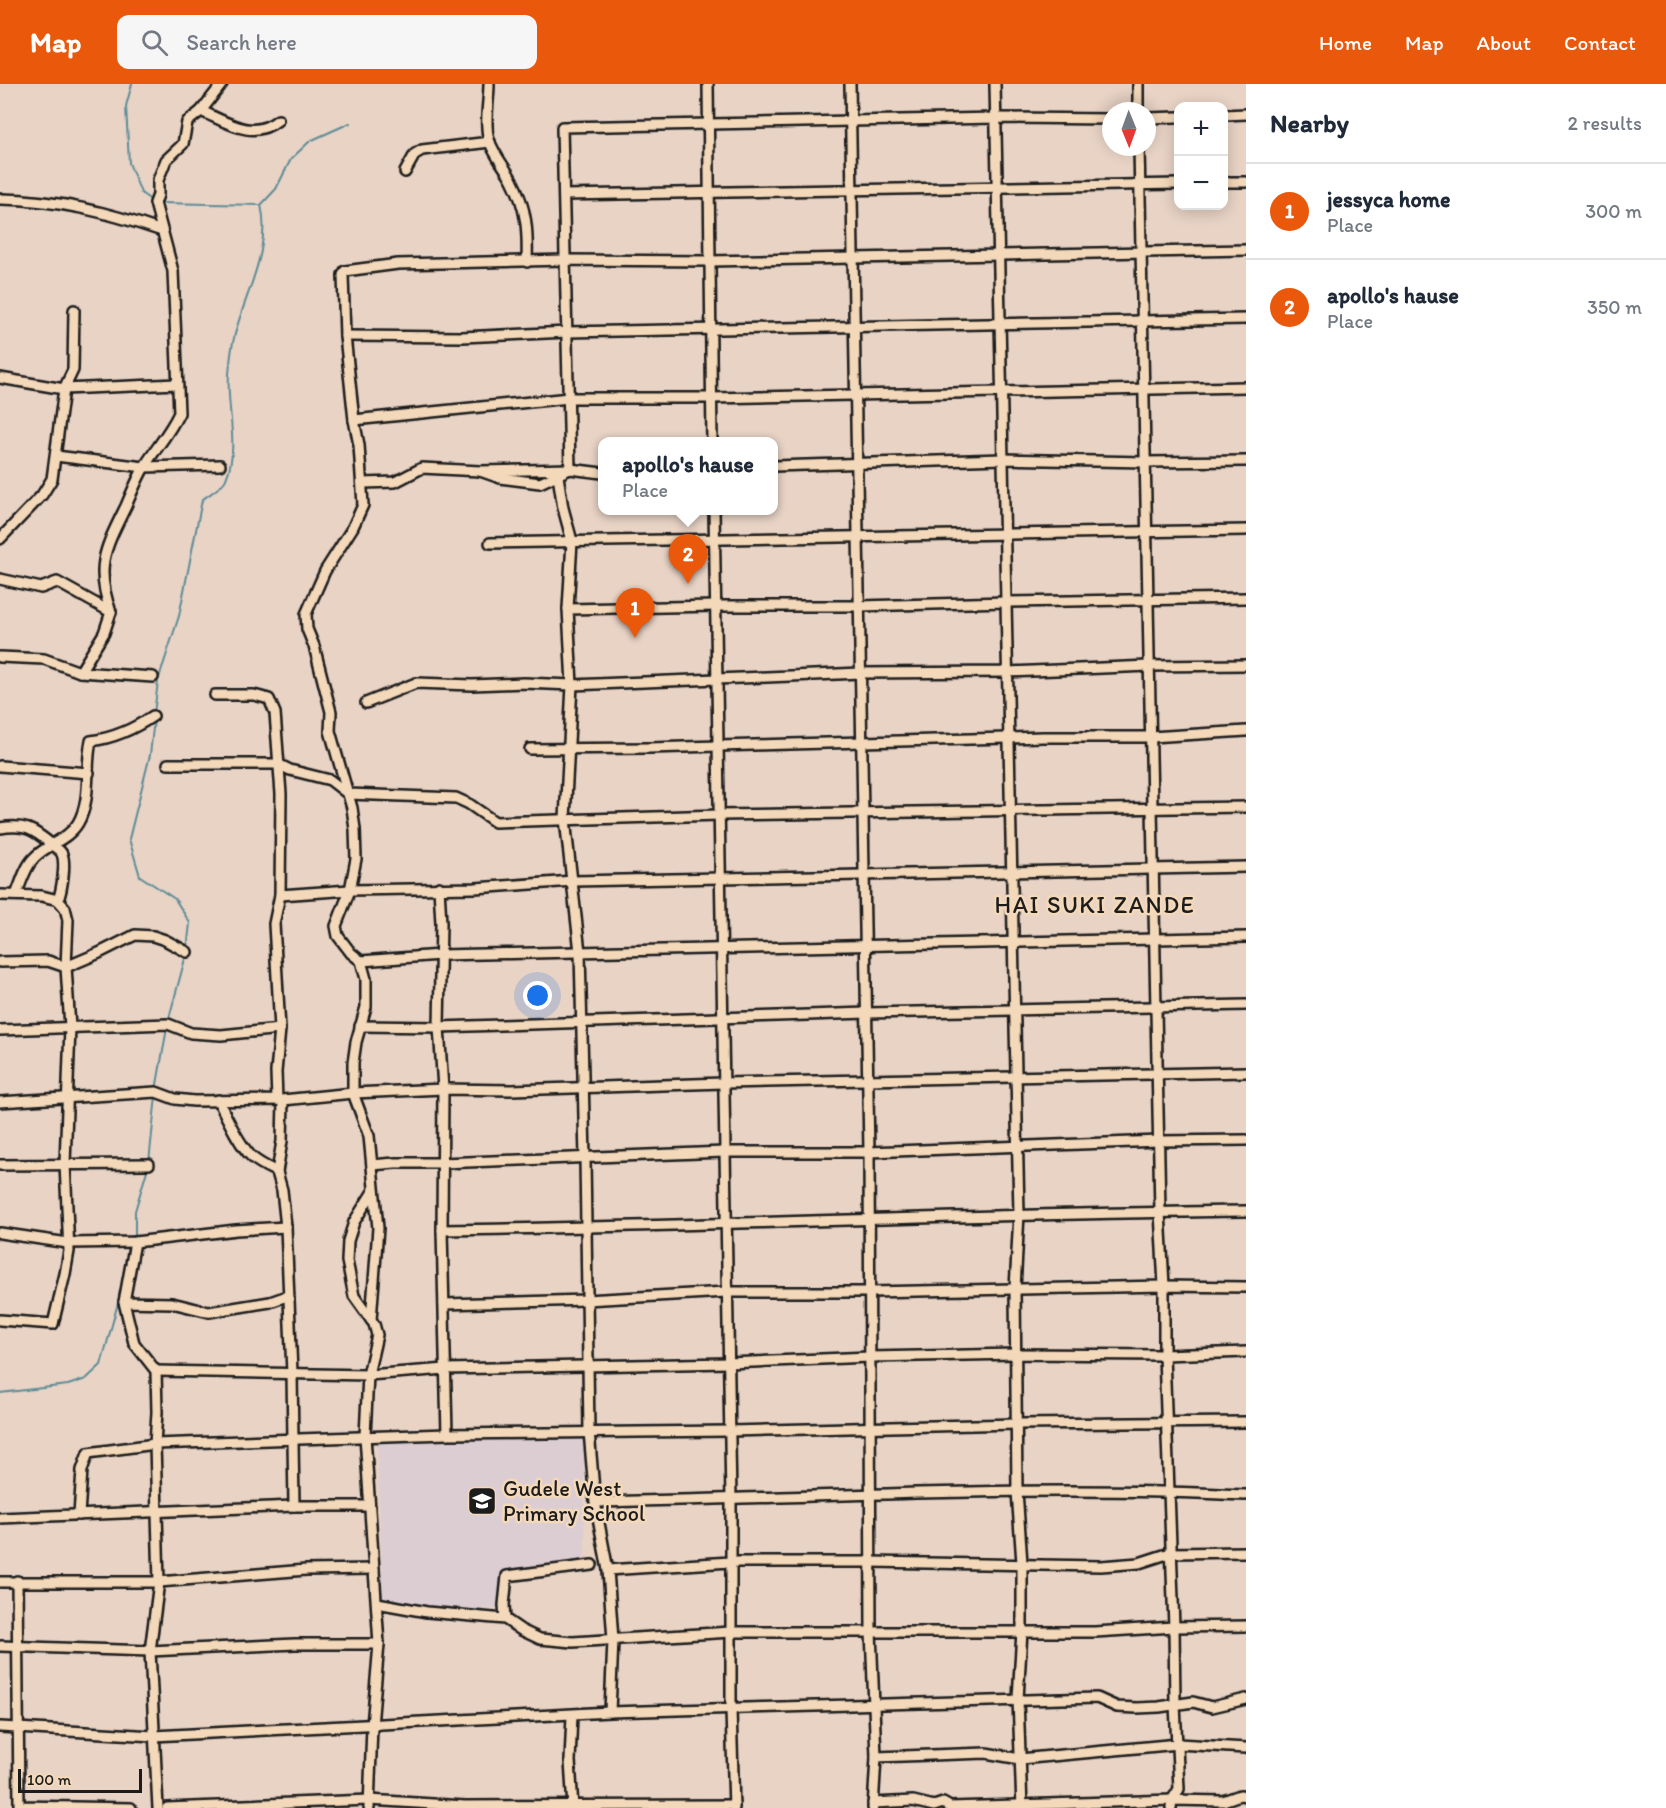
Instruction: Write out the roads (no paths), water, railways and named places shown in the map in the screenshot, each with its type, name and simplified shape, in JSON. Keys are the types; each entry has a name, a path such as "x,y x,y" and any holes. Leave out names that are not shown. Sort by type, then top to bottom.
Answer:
{"street":[{"path":"80,672 104,633 111,612 103,581 108,542 144,466 172,427 178,413 173,271 155,203 158,195 158,180 166,160 183,144 187,122 201,111 222,84"},
{"path":"489,84 490,142 495,155 512,181 522,206 528,226 527,262"},
{"path":"708,84 712,437"},
{"path":"850,84 870,1220 871,1631 876,1757 873,1806 913,1801 934,1806 943,1803 950,1807 1172,1804 1223,1801 1240,1795 1246,1796"},
{"path":"995,84 1018,1146 1019,1214 1015,1289 1017,1491 1022,1563 1022,1631 1018,1700 1022,1806"},
{"path":"1138,84 1138,102"},
{"path":"201,111 251,131 261,130 278,120"},
{"path":"1228,115 1246,114"},
{"path":"1156,118 1174,117"},
{"path":"570,469 562,127 996,118 1102,119"},
{"path":"405,172 415,154 422,150 490,142"},
{"path":"1139,156 1160,1212 1174,1627 1174,1704 1179,1790 1172,1804"},
{"path":"1228,182 1246,182"},
{"path":"564,195 1174,184"},
{"path":"0,199 33,199 71,204 162,231"},
{"path":"371,1320 378,1228 369,1136 353,1093 353,1063 366,1007 366,979 361,961 338,936 336,926 350,890 356,860 354,819 330,731 331,711 307,628 306,614 325,571 353,527 363,505 363,483 345,336 343,275 345,271 398,264 566,260 710,261 1246,250"},
{"path":"0,539 42,495 52,479 64,389 73,370 74,310"},
{"path":"345,336 462,337 567,332 1246,319"},
{"path":"0,378 64,389 177,384"},
{"path":"354,420 569,398 712,398 1246,387"},
{"path":"56,456 144,466 220,465"},
{"path":"778,466 1003,459 1145,462 1246,460"},
{"path":"363,483 395,482 422,468 480,471 570,469 598,472"},
{"path":"480,471 491,476 540,483 570,469"},
{"path":"558,476 572,541 568,609 572,685 565,819 580,952 589,1431 595,1502 608,1570 613,1640 610,1712"},
{"path":"167,1808 369,1804 734,1807 714,515"},
{"path":"490,543 1246,530"},
{"path":"0,579 41,588 57,582 111,612"},
{"path":"568,609 1246,598"},
{"path":"0,657 44,659 80,672 153,677"},
{"path":"366,703 416,683 572,685 861,673 1007,672 1149,666 1246,665"},
{"path":"215,695 254,695 269,699 275,713 281,794 280,895 274,924 280,1029 276,1072 282,1141 278,1172 286,1227 287,1296 292,1373 294,1506"},
{"path":"16,895 27,868 35,857 71,831 78,823 85,801 89,773 88,752 91,741 113,736 142,724 153,716"},
{"path":"530,749 1151,737 1246,731"},
{"path":"168,764 278,764 290,770 330,780 348,794 456,798 495,822 719,814 1246,807"},
{"path":"0,766 89,773"},
{"path":"0,828 33,830 60,850 63,856 63,882 58,900"},
{"path":"280,895 350,890 475,888 573,881 1246,867"},
{"path":"439,887 439,1027 443,1089 442,1230 447,1434"},
{"path":"0,895 42,896 58,900 65,908 68,920 66,967 70,1027 65,1164 68,1243 65,1274 53,1324 0,1320"},
{"path":"0,962 48,961 66,967 135,935 159,938 187,952"},
{"path":"361,961 440,955 1246,937"},
{"path":"360,1026 439,1027 867,1012 1246,1005"},
{"path":"0,1030 168,1024 191,1033 222,1035 280,1029"},
{"path":"0,1102 156,1092 194,1101 280,1100 353,1093 443,1089 513,1090 723,1083 1246,1072"},
{"path":"218,1100 248,1153 255,1160 278,1172"},
{"path":"372,1166 395,1163 724,1152 869,1152 1246,1140"},
{"path":"0,1165 149,1164"},
{"path":"369,1804 372,1726 379,1644 365,1436 368,1375 377,1335 371,1320 354,1296 347,1261 348,1241 354,1222 374,1190"},
{"path":"442,1230 725,1225 1019,1214 1246,1211"},
{"path":"0,1233 68,1243 135,1242 236,1230 286,1227"},
{"path":"135,1242 124,1302 134,1342 156,1371 158,1412 155,1444 159,1582 150,1651 158,1808"},
{"path":"444,1304 586,1300 726,1292 1246,1287"},
{"path":"124,1302 172,1303 209,1312 270,1302 287,1296"},
{"path":"156,1371 368,1375 446,1369 728,1364 870,1357 1016,1354 1164,1355 1246,1352"},
{"path":"79,1515 82,1470 88,1453 155,1444 589,1431 729,1431 1017,1424 1246,1422"},
{"path":"595,1502 1017,1491 1168,1491 1246,1495"},
{"path":"0,1518 294,1506 369,1506"},
{"path":"608,1570 730,1562 1022,1563 1101,1566 1139,1563 1170,1553 1246,1552"},
{"path":"505,1619 507,1576 592,1566"},
{"path":"0,1582 159,1582 306,1570 374,1569"},
{"path":"17,1581 19,1806 131,1808"},
{"path":"377,1603 427,1612 505,1619 540,1639 573,1642 731,1632 1095,1632 1174,1627 1246,1626"},
{"path":"0,1646 150,1651 295,1644 379,1644"},
{"path":"0,1727 154,1736 610,1712 1097,1698 1117,1707 1159,1707 1193,1702 1212,1707 1246,1699"},
{"path":"572,1714 570,1761 573,1807"},
{"path":"876,1757 986,1753 1020,1759 1178,1744 1246,1748"}],"waterway":[{"path":"132,84 126,106 129,163 141,193 152,201"},
{"path":"261,205 276,189 291,159 310,141 350,123"},
{"path":"154,714 158,681 179,616 202,500 224,482 230,466 232,453 229,387 231,351 263,239 261,205 158,203"},
{"path":"154,719 150,755 129,839 140,876 175,899 190,923 187,950"},
{"path":"168,1022 186,955"},
{"path":"156,1090 167,1028"},
{"path":"149,1162 156,1096"},
{"path":"135,1241 135,1211 148,1167"},
{"path":"0,1393 68,1385 86,1379 101,1365 121,1292"}],"place":[{"name":"apollo's hause","path":"688,584"},
{"name":"jessyca home","path":"635,638"},
{"name":"Gudele West Primary School","path":"482,1501"}],"district":[{"name":"HAI SUKI ZANDE","path":"1095,904"}]}
